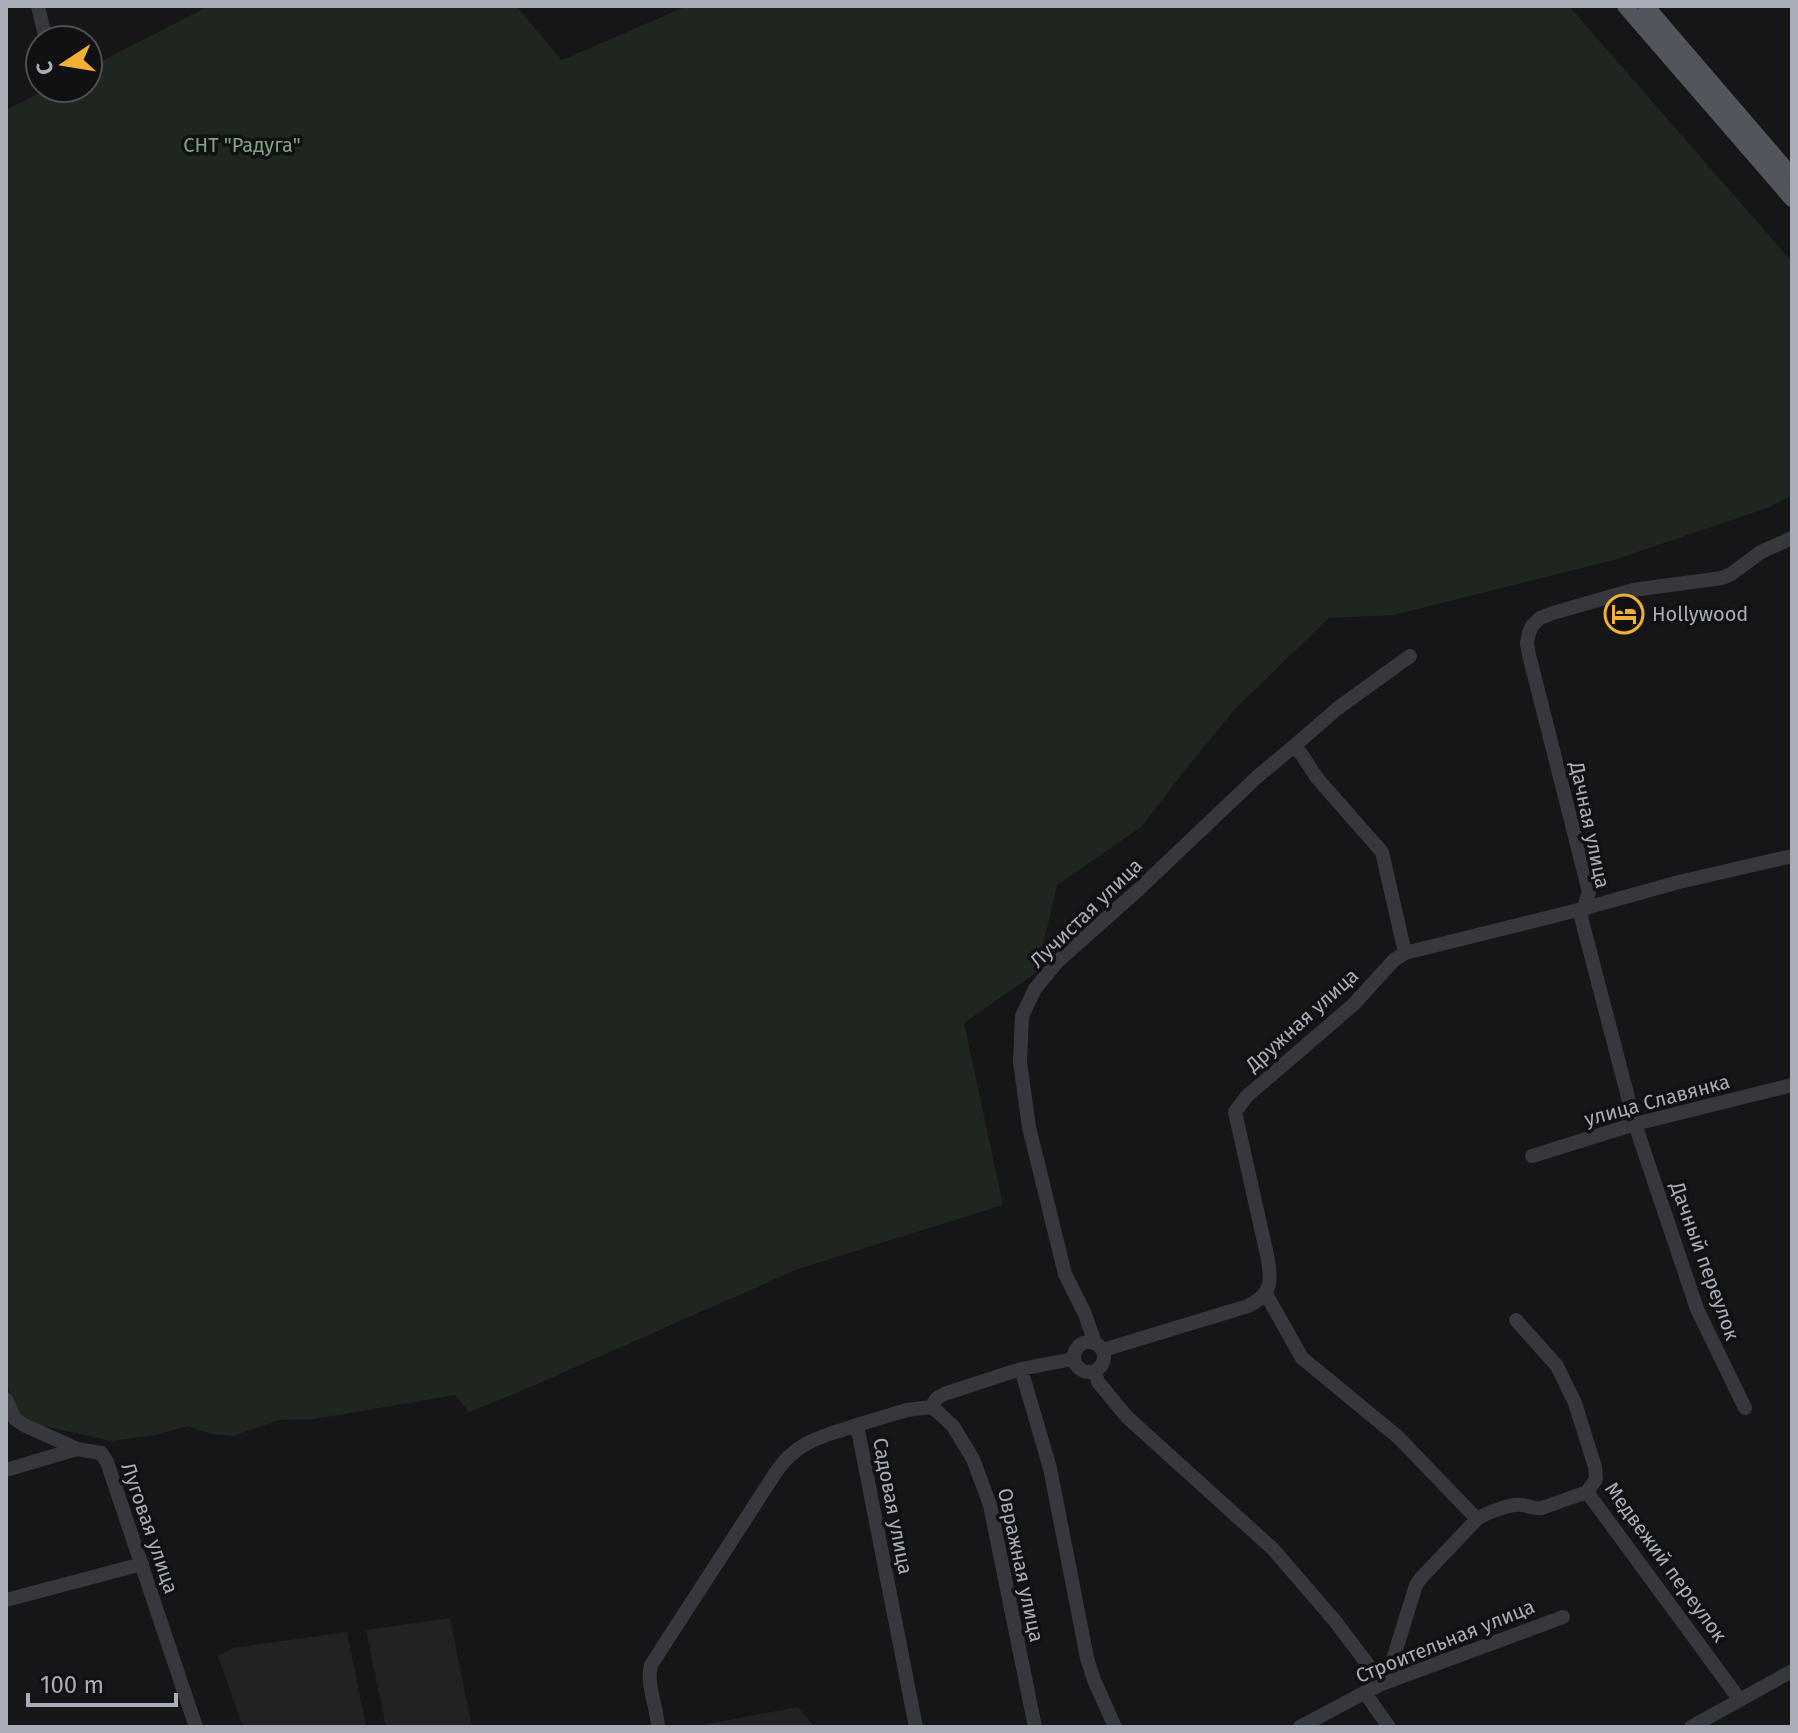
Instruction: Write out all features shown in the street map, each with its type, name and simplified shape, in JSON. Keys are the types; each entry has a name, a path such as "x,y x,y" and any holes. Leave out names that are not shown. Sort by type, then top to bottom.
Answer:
{"main road":[{"path":"1625,6 1792,199"},
{"path":"1646,6 1792,176"}],"street":[{"name":"Дачная улица","path":"1635,1124 1581,917 1589,892 1529,655 1529,633 1540,618 1633,590 1722,578 1761,552 1792,538"},
{"name":"Лучистая улица","path":"1099,1347 1065,1274 1029,1127 1020,1062 1022,1016 1035,989 1057,962 1257,777 1338,708 1410,656"},
{"path":"1294,746 1317,778 1382,852 1405,953"},
{"name":"Дружная улица","path":"1266,1294 1270,1270 1235,1112 1247,1096 1354,1004 1394,960 1405,953 1792,856"},
{"name":"улица Славянка","path":"1532,1156 1635,1124 1792,1085"},
{"name":"Дачный переулок","path":"1635,1124 1697,1309 1745,1408"},
{"path":"1099,1347 1103,1363 1095,1372 1080,1370 1073,1359 1074,1351 1081,1343 1090,1342 1099,1347 1159,1332 1248,1306 1260,1301 1266,1294 1302,1358 1398,1437 1477,1519"},
{"name":"Медвежий переулок","path":"1516,1320 1557,1366 1575,1403 1595,1467 1596,1479 1587,1492 1740,1700"},
{"path":"857,1425 907,1410 931,1407 944,1394 1021,1369 1073,1359"},
{"path":"1021,1369 1050,1468 1087,1658 1115,1727"},
{"path":"1095,1372 1098,1382 1127,1417 1273,1549 1335,1621 1369,1666 1379,1685"},
{"name":"Луговая улица","path":"6,1399 15,1419 24,1425 77,1449 101,1453 107,1462 196,1727"},
{"name":"Овражная улица","path":"931,1407 953,1426 962,1440 973,1459 990,1505 1035,1727"},
{"name":"Садовая улица","path":"658,1727 649,1681 651,1665 784,1460 810,1441 857,1425 916,1727"},
{"path":"6,1470 77,1449"},
{"path":"1402,1676 1396,1669 1394,1656 1416,1585 1477,1519 1515,1505 1542,1508 1587,1492"},
{"path":"6,1600 142,1564"},
{"name":"Строительная улица","path":"1300,1727 1379,1685 1563,1617"},
{"path":"1691,1727 1792,1671"},
{"path":"1365,1693 1389,1727"}],"shaded area":[{"path":"450,1618 472,1727 386,1727 366,1630"},
{"path":"347,1632 366,1727 243,1727 218,1656 233,1648"},
{"path":"798,1707 815,1727 691,1727"}],"green space":[{"name":"СНТ \"Радуга\"","path":"209,6 516,6 562,60 687,6 1569,6 1792,262 1792,495 1770,507 1614,560 1394,615 1329,618 1235,709 1141,827 1057,885 1037,972 964,1023 1003,1205 798,1269 469,1412 455,1395 315,1419 279,1420 233,1436 212,1434 188,1426 156,1435 111,1441 40,1425 17,1414 6,1380 6,110 24,101 24,104 104,104 104,60"}],"place":[{"name":"Hollywood","path":"1624,614"}]}
